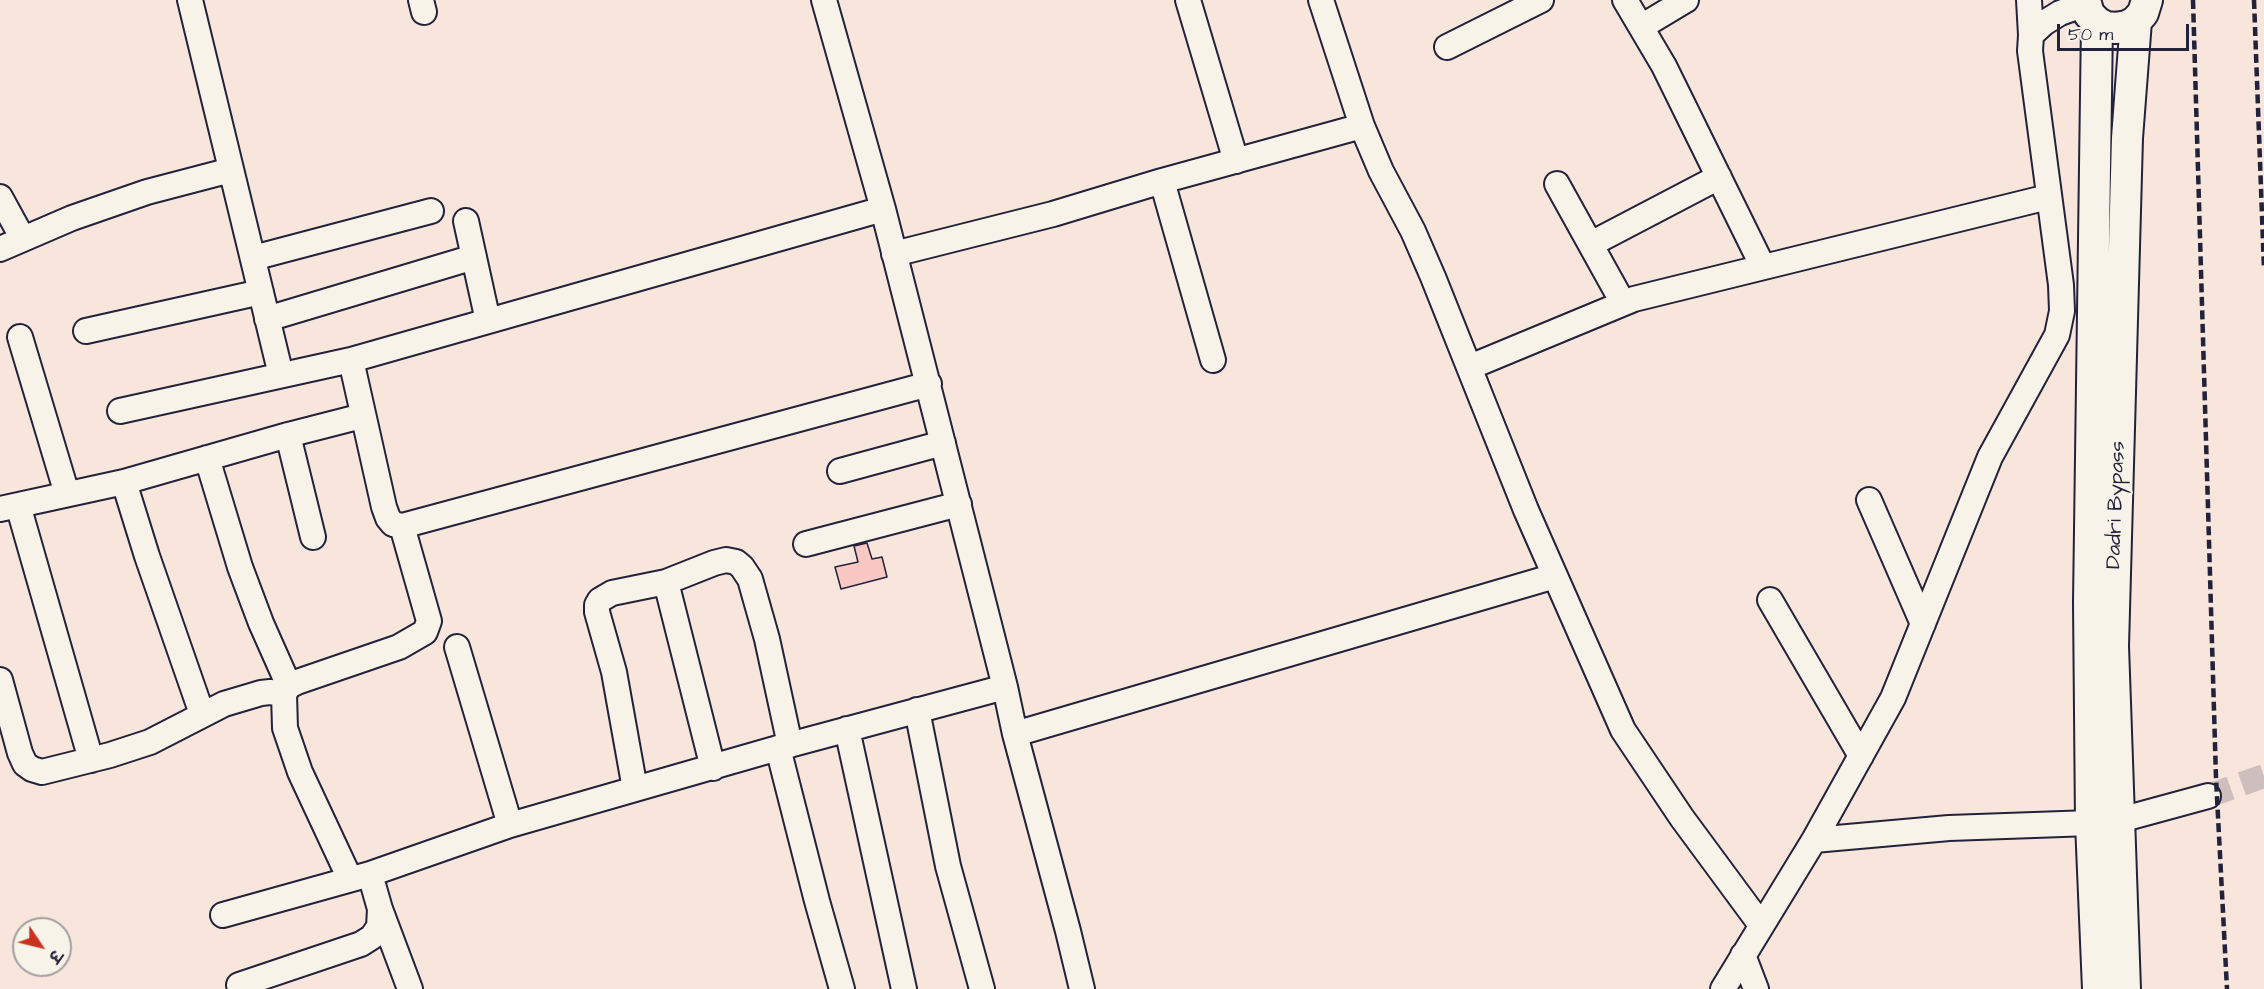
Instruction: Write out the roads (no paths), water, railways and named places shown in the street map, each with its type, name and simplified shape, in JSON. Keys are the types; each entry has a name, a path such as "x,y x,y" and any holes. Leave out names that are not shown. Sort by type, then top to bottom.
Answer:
{"main road":[{"name":"Dadri Bypass","path":"2089,9 2106,27 2116,28 2127,26 2142,10"},
{"name":"Dadri Bypass","path":"2089,9 2089,602 2105,822 2125,989"},
{"name":"Dadri Bypass","path":"2098,989 2113,646 2127,138 2142,10"}],"street":[{"path":"190,0 281,375"},
{"path":"824,0 883,209 1015,734 1082,989"},
{"path":"1188,0 1236,161"},
{"path":"1321,0 1362,126 1381,171 1417,240 1526,510 1623,730 1676,809 1761,925"},
{"path":"1447,47 1541,0"},
{"path":"1625,0 1664,66 1763,267"},
{"path":"1641,27 1686,0"},
{"path":"1723,989 1814,840 1893,698 1990,457 2057,335 2062,311 2061,285 2030,51 2028,0"},
{"path":"2031,35 2060,13 2089,9"},
{"path":"894,254 1053,214 1162,181 1362,126"},
{"path":"0,249 72,218 147,192 231,170"},
{"path":"1591,244 1719,177"},
{"path":"1162,181 1213,360"},
{"path":"1557,184 1623,303"},
{"path":"0,197 23,239"},
{"path":"1470,367 1623,303 2049,197"},
{"path":"120,411 351,360 883,209"},
{"path":"253,258 431,211"},
{"path":"466,221 488,321"},
{"path":"267,319 474,257"},
{"path":"86,331 261,292"},
{"path":"20,337 67,494"},
{"path":"351,360 362,416 388,518 393,524 402,526 928,384"},
{"path":"91,760 9,507 124,482 362,416"},
{"path":"288,435 313,537"},
{"path":"840,471 943,442"},
{"path":"207,458 240,567 286,690 285,728 300,772 380,909 410,989"},
{"path":"124,482 150,567 202,714"},
{"path":"1869,500 1923,624"},
{"path":"806,544 959,504"},
{"path":"0,681 25,764 32,769 42,771 91,760 150,742 224,704 261,693 286,690 399,647 424,632 429,621 402,526"},
{"path":"635,789 614,672 597,605 600,600 612,593 666,582 726,560 736,562 750,579 767,639 784,747 817,901 842,989"},
{"path":"1015,734 1555,576"},
{"path":"666,582 713,768"},
{"path":"1770,600 1861,756"},
{"path":"457,647 510,825"},
{"path":"223,915 360,877 510,825 847,729 1005,687"},
{"path":"917,710 948,866 982,989"},
{"path":"847,729 904,989"},
{"path":"1814,840 1948,828 2105,822 2208,796"},
{"path":"239,985 361,944 372,937 379,927 380,909"},
{"path":"1743,955 1756,989"}],"tunnel":[{"path":"2208,796 2264,776"}],"railway":[{"path":"2193,0 2216,778 2227,989"},
{"path":"2254,0 2264,269"}]}
